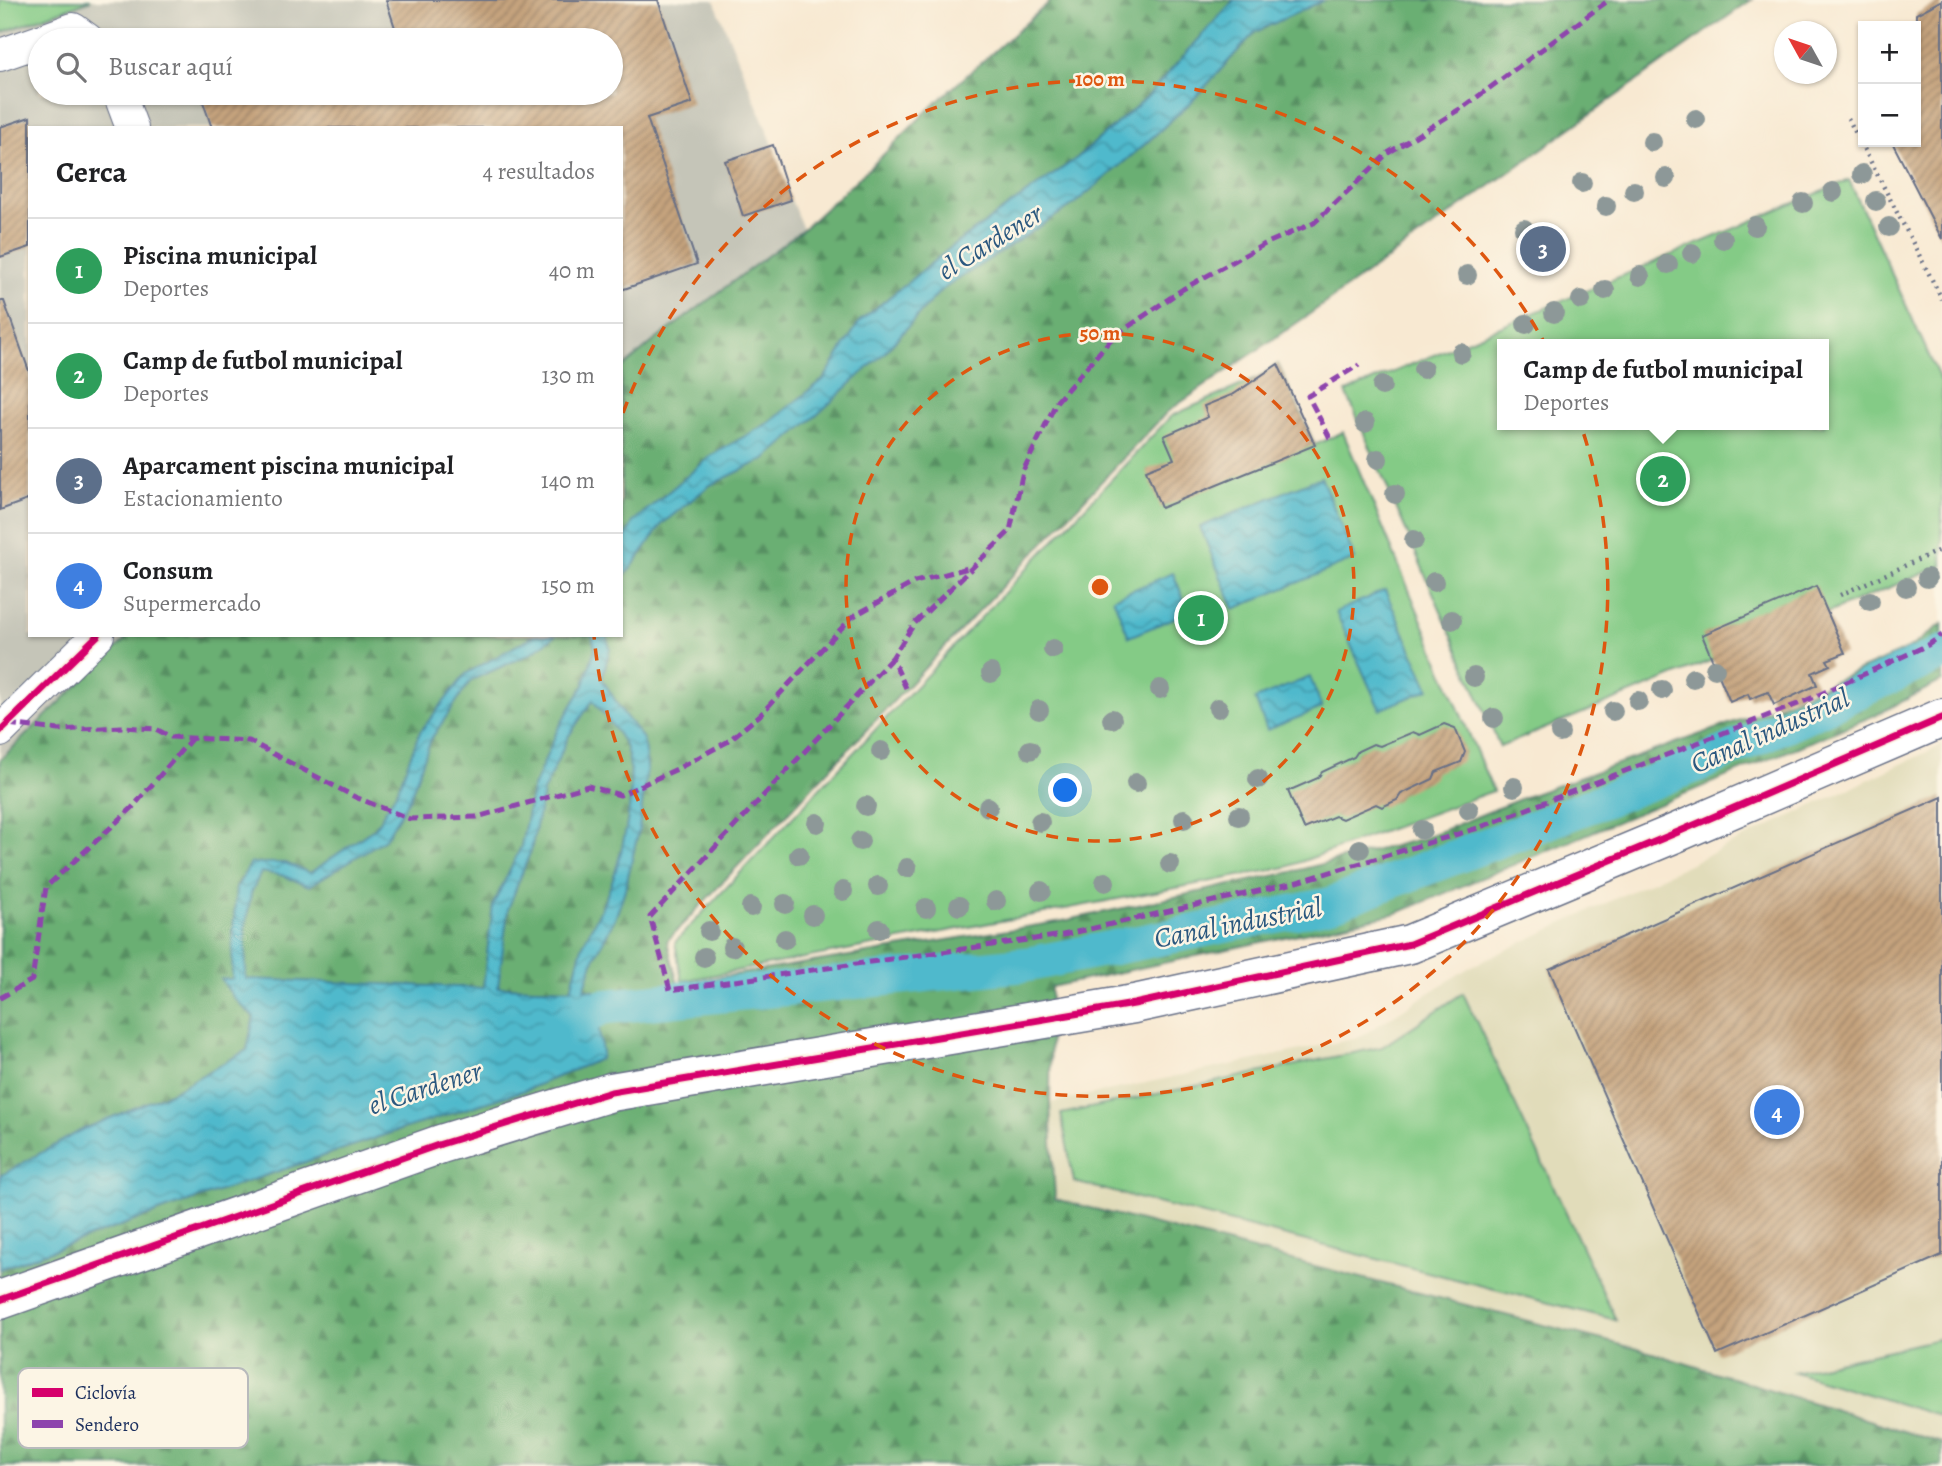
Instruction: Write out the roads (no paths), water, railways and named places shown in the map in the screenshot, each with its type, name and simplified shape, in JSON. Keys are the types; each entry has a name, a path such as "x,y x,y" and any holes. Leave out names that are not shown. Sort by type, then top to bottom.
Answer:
{"street":[{"path":"0,55 28,45"},
{"path":"123,105 131,126"},
{"path":"0,731 96,637"},
{"path":"0,1300 441,1144 611,1092 1134,1004 1410,944 1942,718"}],"water":[{"name":"el Cardener","path":"1234,0 1324,0 1255,32 1192,101 1074,204 940,291 884,353 765,459 710,485 662,524 623,577 623,541 634,521 712,455 770,422 824,379 860,321 954,245 1077,158 1146,98"},
{"path":"1321,477 1355,559 1234,609 1200,527"},
{"path":"1173,573 1189,612 1129,637 1113,598"},
{"path":"1385,590 1429,689 1380,710 1336,612"},
{"name":"el Cardener","path":"531,637 553,637 530,654 471,680 431,739 410,797 385,839 309,886 281,875 261,872 251,893 245,930 246,979 483,988 493,905 521,847 532,790 558,729 584,685 595,648 592,637 607,637 610,648 602,679 643,739 647,767 639,829 625,889 616,916 594,959 584,989 594,990 602,1054 600,1059 528,1089 167,1209 0,1269 0,1176 82,1130 172,1092 247,1050 254,1017 234,998 221,979 232,979 236,888 251,863 285,863 310,873 375,828 397,791 420,732 466,674","holes":["593,700 624,743 630,766 631,786 626,830 615,873 582,948 571,989 498,987 508,909 531,850 543,792 568,737"]},
{"path":"1310,677 1322,708 1267,730 1255,699"}],"waterway":[{"name":"Canal industrial","path":"554,1034 602,1007 1030,964 1329,905 1697,765 1942,653"}],"place":[{"name":"Aparcament piscina municipal","path":"1543,249"},
{"name":"Camp de futbol municipal","path":"1663,479"},
{"name":"Piscina municipal","path":"1201,618"},
{"name":"Consum","path":"1777,1112"}]}
